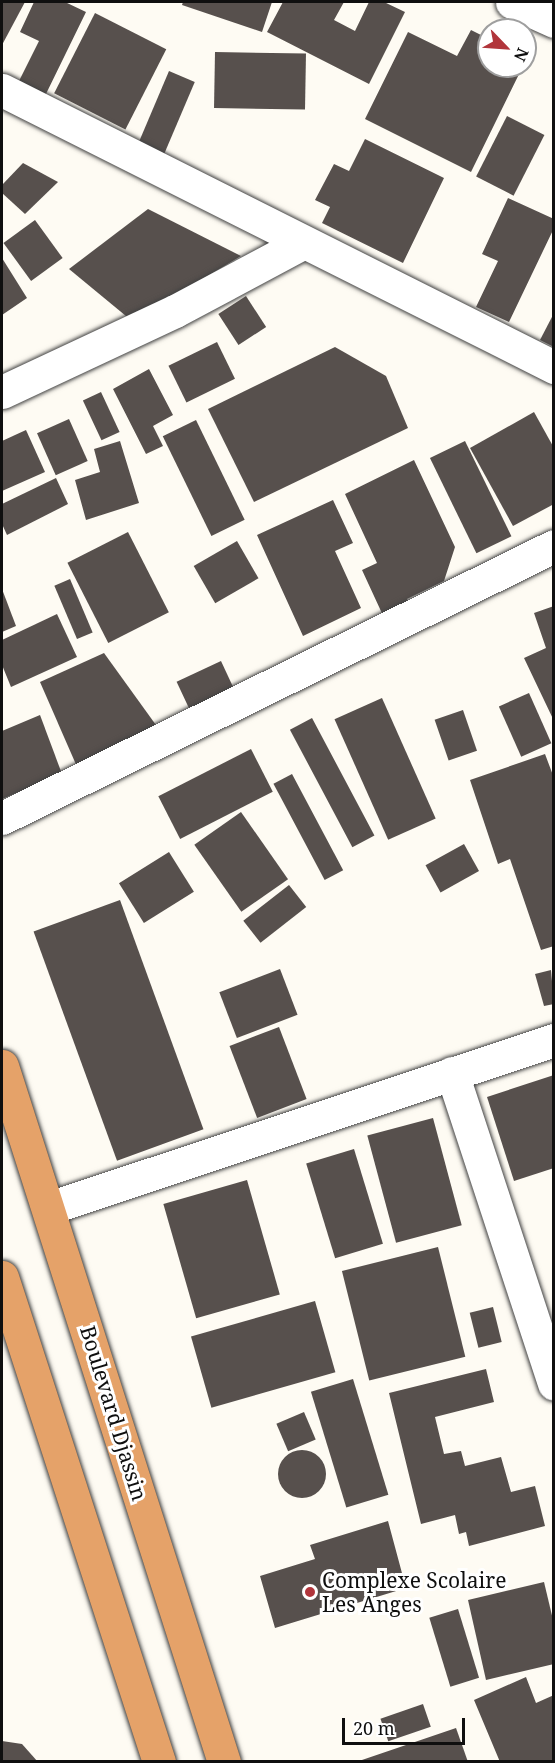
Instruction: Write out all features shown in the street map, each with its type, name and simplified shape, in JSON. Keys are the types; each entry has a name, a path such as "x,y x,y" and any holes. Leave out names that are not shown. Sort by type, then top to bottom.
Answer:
{"highway":[{"name":"Boulevard Djassin","path":"2,1066 50,1208 224,1761"},
{"path":"2,1277 159,1761"}],"street":[{"path":"512,2 554,21"},
{"path":"2,90 554,367"},
{"path":"2,392 175,312 304,242"},
{"path":"2,818 554,546"},
{"path":"50,1208 554,1040"},
{"path":"452,1073 554,1384"}],"building":[{"path":"2,2 25,2 2,45"},
{"path":"34,2 65,2 86,12 44,98 17,85 39,41 20,32"},
{"path":"183,2 272,2 262,32 182,5"},
{"path":"283,2 344,2 334,20 355,31 369,2 384,2 405,12 369,84 267,32"},
{"path":"95,13 166,49 125,130 54,93"},
{"path":"471,30 477,33 477,78 517,78 471,172 365,119 408,32 457,56"},
{"path":"215,52 306,54 305,110 214,108"},
{"path":"169,71 195,82 164,156 138,145"},
{"path":"507,116 544,135 514,196 476,177"},
{"path":"365,139 444,178 403,263 322,223 330,207 315,200 334,164 349,171"},
{"path":"23,163 58,182 25,214 2,193 2,185"},
{"path":"508,198 554,219 554,228 509,322 476,307 498,261 482,254"},
{"path":"148,209 241,256 132,321 69,269"},
{"path":"35,220 63,258 31,281 3,243"},
{"path":"2,258 27,298 2,315"},
{"path":"246,296 266,327 238,345 218,314"},
{"path":"554,313 554,347 540,340"},
{"path":"217,342 235,379 186,403 168,366"},
{"path":"335,347 386,376 408,428 254,502 208,409"},
{"path":"149,369 173,415 153,426 163,446 146,454 113,389"},
{"path":"101,392 120,432 101,440 83,400"},
{"path":"534,412 554,448 554,504 513,526 470,448"},
{"path":"69,419 88,461 56,475 37,433"},
{"path":"196,420 245,520 211,536 163,436"},
{"path":"26,430 45,472 2,491 2,441"},
{"path":"120,441 139,503 86,520 75,480 100,472 94,449"},
{"path":"465,441 511,536 476,553 430,458"},
{"path":"414,460 455,547 444,581 407,599 412,609 386,622 362,570 377,563 345,494"},
{"path":"56,478 68,504 7,535 2,524 2,504"},
{"path":"333,500 353,543 335,551 361,608 303,636 257,535"},
{"path":"128,532 169,612 108,643 67,563"},
{"path":"237,541 258,578 215,603 194,566"},
{"path":"70,579 93,632 77,639 54,586"},
{"path":"2,589 16,626 2,632"},
{"path":"554,606 554,721 524,658 546,648 534,613"},
{"path":"57,614 77,657 11,687 2,665 2,640"},
{"path":"104,653 161,732 78,769 40,682"},
{"path":"221,661 235,691 191,712 177,682"},
{"path":"529,693 551,743 521,757 499,706"},
{"path":"382,698 436,819 388,840 334,719"},
{"path":"463,710 477,751 449,760 435,720"},
{"path":"40,715 62,774 2,799 2,731"},
{"path":"312,718 374,835 352,847 290,730"},
{"path":"251,749 273,792 180,839 158,796"},
{"path":"545,754 554,778 554,946 541,950 510,859 498,864 470,780"},
{"path":"292,774 343,870 325,880 273,784"},
{"path":"241,812 288,879 241,912 194,845"},
{"path":"464,844 479,871 441,892 426,865"},
{"path":"169,852 194,892 144,923 119,883"},
{"path":"289,885 306,907 261,943 243,921"},
{"path":"120,900 203,1129 117,1161 34,931"},
{"path":"280,969 298,1015 237,1038 219,992"},
{"path":"551,970 554,1004 544,1006 535,974"},
{"path":"279,1027 307,1099 257,1118 230,1046"},
{"path":"554,1075 554,1168 514,1181 487,1097"},
{"path":"433,1118 462,1225 396,1243 367,1136"},
{"path":"354,1149 383,1244 335,1258 306,1164"},
{"path":"247,1180 280,1294 196,1318 163,1204"},
{"path":"438,1247 465,1357 369,1381 342,1271"},
{"path":"315,1301 335,1372 211,1408 191,1337"},
{"path":"493,1307 502,1342 478,1348 470,1313"},
{"path":"486,1369 494,1402 435,1417 444,1454 461,1451 465,1466 501,1457 511,1492 535,1486 545,1526 469,1546 466,1532 459,1534 455,1515 421,1524 389,1393"},
{"path":"353,1379 388,1495 346,1508 311,1392"},
{"path":"304,1412 316,1440 288,1451 276,1424"},
{"path":"302,1450 319,1457 326,1474 319,1491 302,1498 285,1491 278,1474 285,1457"},
{"path":"388,1521 406,1588 275,1628 260,1576 315,1559 310,1545"},
{"path":"544,1582 554,1624 554,1664 486,1680 468,1600"},
{"path":"458,1609 479,1678 450,1687 429,1618"},
{"path":"526,1677 536,1703 554,1695 554,1762 500,1762 474,1700"},
{"path":"423,1704 431,1727 388,1741 380,1719"},
{"path":"456,1728 468,1762 359,1762 359,1761"},
{"path":"2,1741 22,1744 38,1762 2,1762"}],"place":[{"name":"Complexe Scolaire Les Anges","path":"310,1592"}]}
